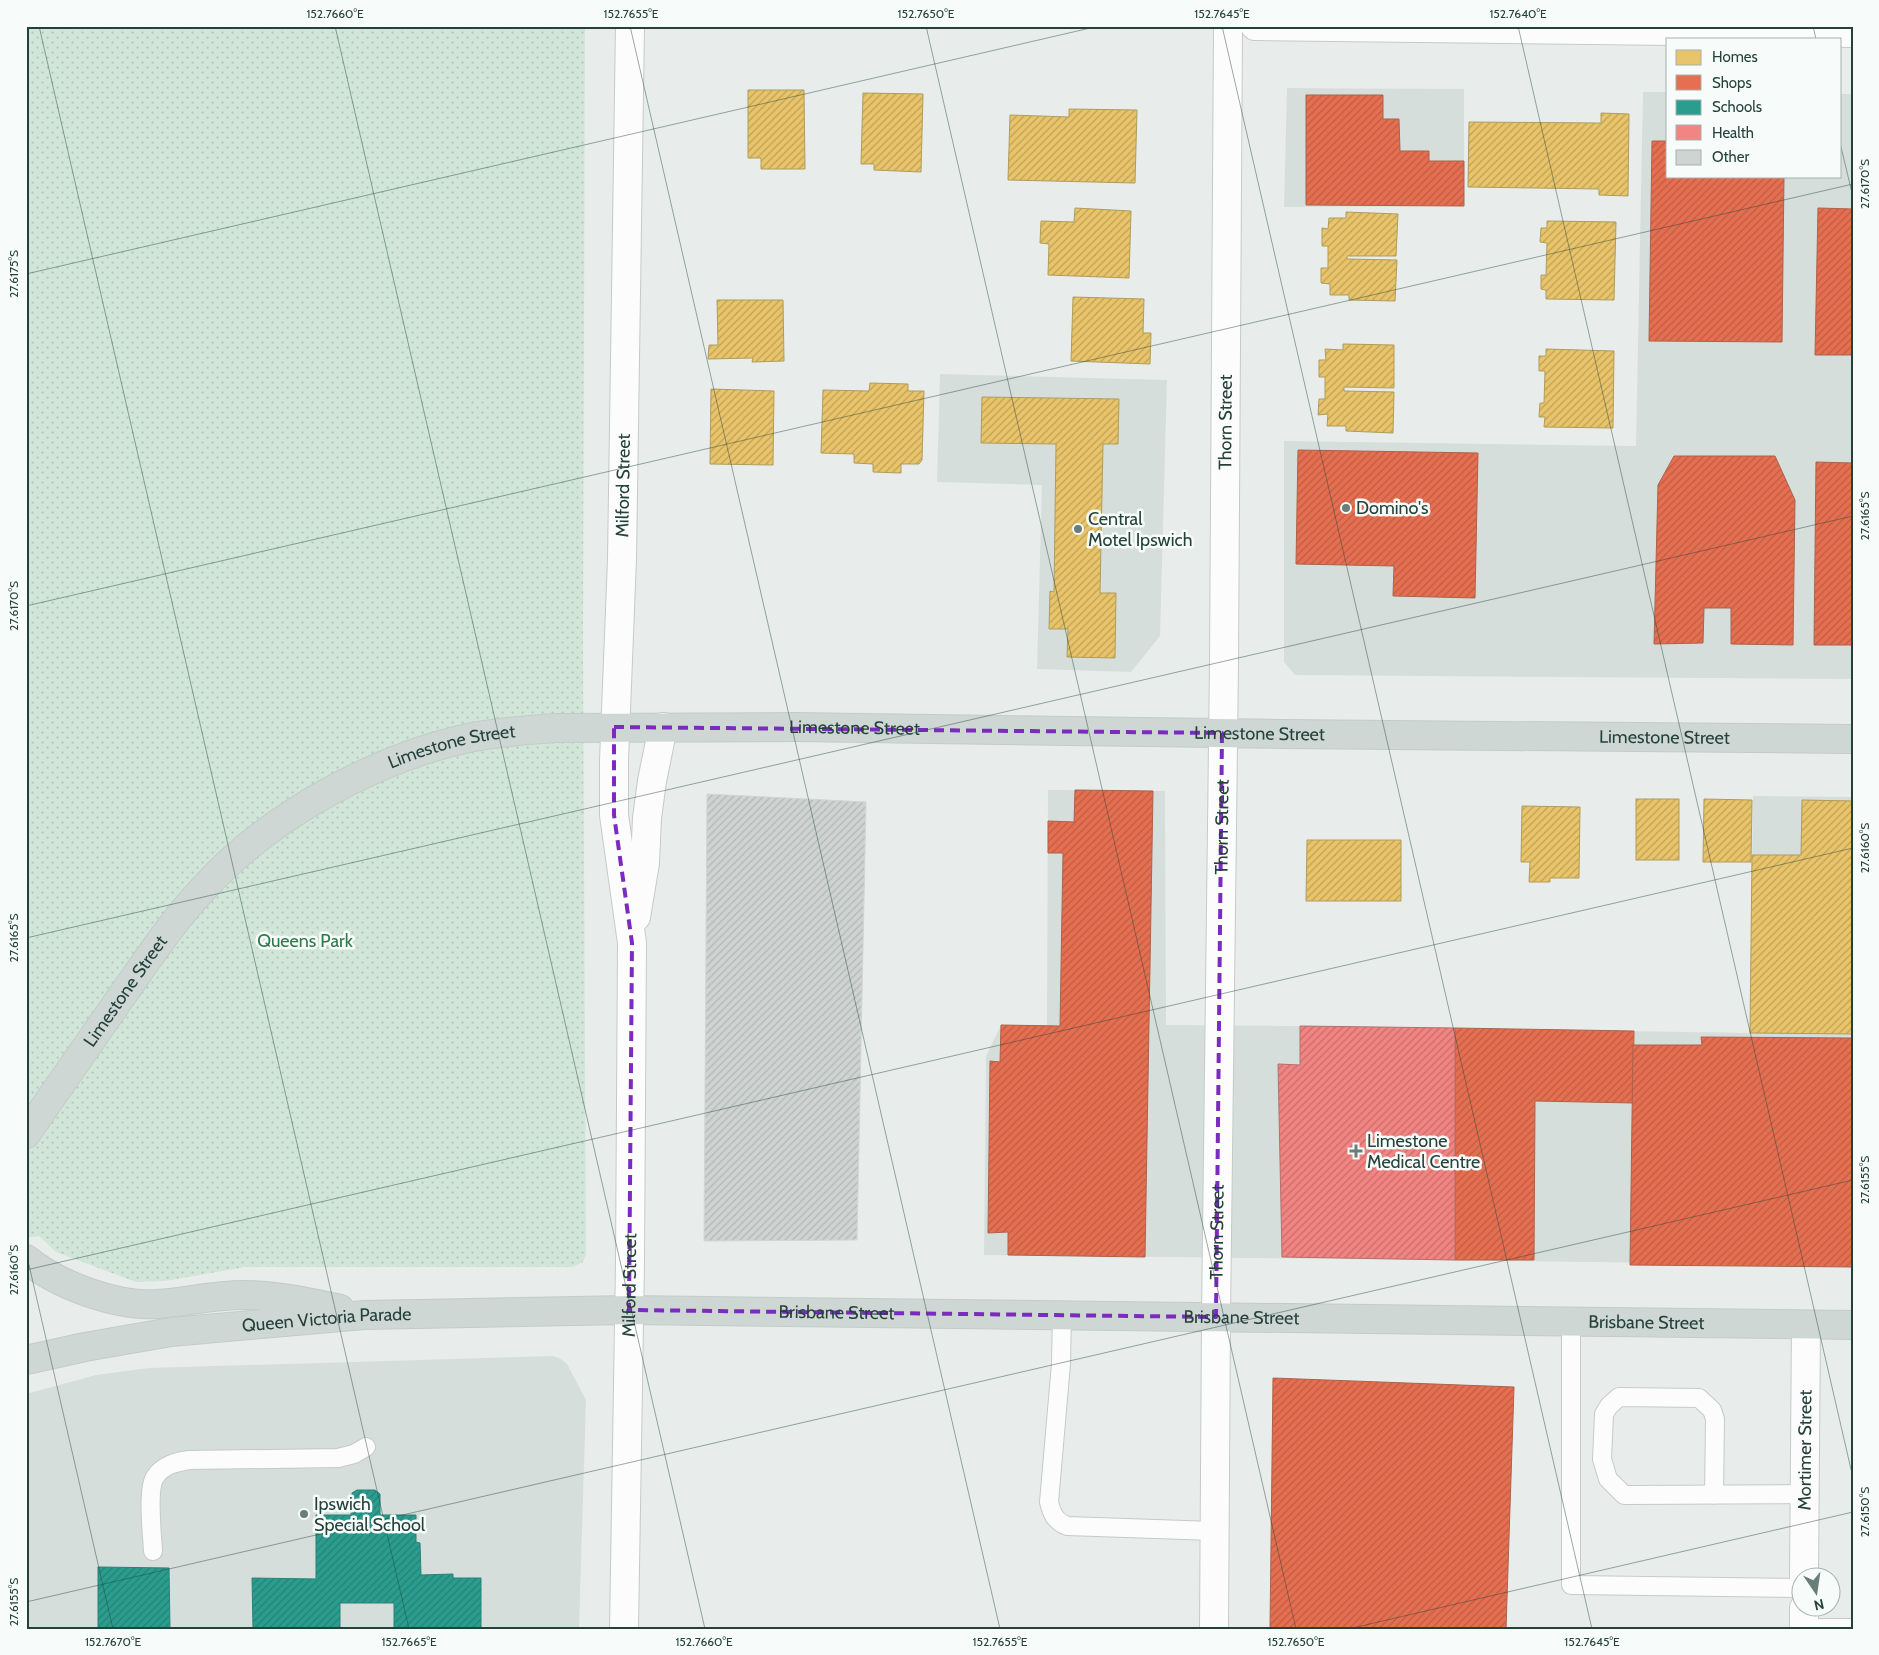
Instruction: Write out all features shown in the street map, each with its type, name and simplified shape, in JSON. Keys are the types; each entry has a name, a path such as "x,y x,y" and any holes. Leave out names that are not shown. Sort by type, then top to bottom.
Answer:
{"main road":[{"name":"Limestone Street","path":"26,1134 170,927 204,888 236,857 287,817 333,790 377,769 431,748 469,738 515,731 555,728 796,727 1853,739"},
{"path":"26,1259 55,1278 82,1289 125,1302 158,1304 222,1296 259,1295 300,1300 364,1315"},
{"name":"Brisbane Street","path":"629,1310 1853,1325"},
{"name":"Queen Victoria Parade","path":"26,1360 85,1347 171,1332 364,1315 629,1310"}],"street":[{"name":"Milford Street","path":"624,1629 632,943 614,816 614,727 622,559 630,26"},
{"name":"Thorn Street","path":"1214,1629 1228,26"},
{"path":"1255,26 1853,33"},
{"name":"Milford Street","path":"632,943 643,878 647,818 652,781 663,727"},
{"name":"Mortimer Street","path":"1804,1568 1806,1324"}],"lane":[{"path":"1062,1315 1061,1364 1049,1502 1052,1513 1059,1522 1066,1526 1214,1531"},
{"path":"1571,1321 1571,1585 1792,1588"},
{"path":"1714,1494 1715,1419 1712,1410 1699,1398 1619,1397 1609,1406 1604,1414 1602,1459 1608,1479 1624,1495 1805,1494"},
{"path":"153,1551 151,1489 155,1476 174,1462 189,1460 338,1458 354,1454 366,1447"},
{"path":"1804,1621 1853,1628"}],"highlighted area":[{"path":"614,727 1222,733 1216,1317 629,1310 632,943 614,815"}],"shaded area":[{"path":"1287,88 1464,89 1464,206 1284,207"},
{"path":"1643,92 1666,92 1666,178 1842,178 1842,94 1853,94 1853,679 1295,675 1284,662 1284,441 1636,446"},
{"path":"940,374 1167,380 1160,636 1131,672 1037,669 1042,485 937,482"},
{"path":"1048,790 1165,791 1166,1025 1750,1033 1753,796 1853,797 1853,1265 984,1255 986,1056 1001,1025 1047,1025"},
{"name":"Ipswich Special School","path":"553,1356 567,1364 586,1400 579,1629 26,1629 26,1394 96,1375 149,1368"}],"green space":[{"name":"Queens Park","path":"26,26 585,26 583,647 586,1254 583,1262 573,1267 245,1267 165,1281 136,1282 56,1252 39,1236 26,1238"}],"building: Homes":[{"path":"748,90 804,90 805,169 761,169 761,158 748,158"},
{"path":"863,93 923,94 921,172 874,170 874,164 861,164"},
{"path":"1069,109 1137,110 1135,183 1008,180 1010,115 1069,117"},
{"path":"1601,113 1629,114 1628,196 1599,195 1599,189 1468,187 1469,122 1601,123"},
{"path":"1075,208 1131,211 1129,278 1048,275 1049,244 1040,243 1041,221 1074,222"},
{"path":"1346,212 1398,214 1396,256 1347,256 1347,259 1397,260 1395,301 1349,300 1349,295 1330,295 1330,284 1321,283 1321,268 1328,268 1328,246 1322,246 1322,228 1328,229 1329,218 1346,218"},
{"path":"1547,221 1616,222 1614,300 1546,299 1546,290 1541,289 1541,275 1546,275 1547,243 1540,242 1541,228 1547,228"},
{"path":"1073,297 1144,299 1143,333 1151,333 1150,364 1071,361"},
{"path":"717,300 783,300 784,361 752,362 753,358 708,359 709,345 718,345"},
{"path":"1343,344 1394,345 1394,388 1344,387 1344,391 1394,392 1393,433 1346,431 1346,426 1327,426 1328,414 1318,415 1319,399 1325,399 1325,377 1319,377 1319,360 1326,360 1325,349 1343,350"},
{"path":"1546,349 1614,351 1613,428 1544,427 1545,417 1539,417 1540,403 1544,403 1545,371 1539,371 1539,356 1546,356"},
{"path":"870,383 908,384 908,391 924,391 922,460 919,464 901,464 901,473 873,472 873,464 854,463 854,454 821,453 823,390 869,391"},
{"path":"711,389 774,391 773,465 710,464"},
{"name":"Central Motel Ipswich","path":"982,397 1119,399 1118,444 1103,444 1100,593 1116,593 1115,658 1067,657 1068,629 1049,629 1050,591 1054,592 1056,444 981,443"},
{"path":"1636,799 1679,799 1679,860 1636,860"},
{"path":"1704,799 1752,800 1751,862 1703,862"},
{"path":"1802,800 1853,801 1853,1034 1750,1033 1752,855 1801,855"},
{"path":"1522,806 1580,807 1579,878 1550,878 1550,882 1529,882 1530,862 1521,862"},
{"path":"1307,840 1401,840 1401,901 1306,901"}],"building: Shops":[{"path":"1306,95 1383,95 1383,119 1399,119 1400,151 1429,151 1429,161 1464,161 1464,206 1306,205"},
{"path":"1652,141 1666,141 1666,178 1784,178 1782,342 1649,341"},
{"path":"1818,208 1853,209 1853,355 1815,355"},
{"path":"1298,450 1478,453 1475,598 1393,596 1394,566 1296,564"},
{"path":"1674,456 1775,456 1795,500 1793,645 1731,644 1731,608 1704,608 1703,643 1654,644 1658,485"},
{"path":"1816,462 1853,463 1853,645 1814,645"},
{"path":"1075,790 1153,791 1145,1257 1008,1255 1008,1232 988,1233 990,1061 1000,1062 1001,1025 1060,1026 1063,853 1048,853 1048,821 1074,822"},
{"path":"1455,1028 1634,1031 1633,1103 1535,1101 1534,1260 1455,1260"},
{"path":"1701,1037 1853,1038 1853,1267 1630,1265 1633,1045 1702,1045"},
{"path":"1273,1378 1514,1387 1506,1629 1270,1629"}],"building: Schools":[{"path":"357,1490 375,1490 380,1494 380,1515 416,1515 416,1542 420,1543 421,1575 453,1574 453,1578 481,1578 481,1629 394,1629 394,1603 340,1603 340,1629 253,1629 252,1578 316,1579 316,1515 351,1515 352,1493"},
{"path":"98,1567 169,1568 170,1629 98,1628"}],"building: Health":[{"path":"1300,1026 1455,1028 1455,1260 1282,1257 1278,1064 1300,1065"}],"building: Other":[{"path":"707,794 866,802 857,1240 704,1241"}],"place":[{"name":"Domino's","path":"1346,508"},
{"name":"Central Motel Ipswich","path":"1078,529"},
{"name":"Limestone Medical Centre","path":"1356,1151"},
{"name":"Ipswich Special School","path":"304,1514"}]}
